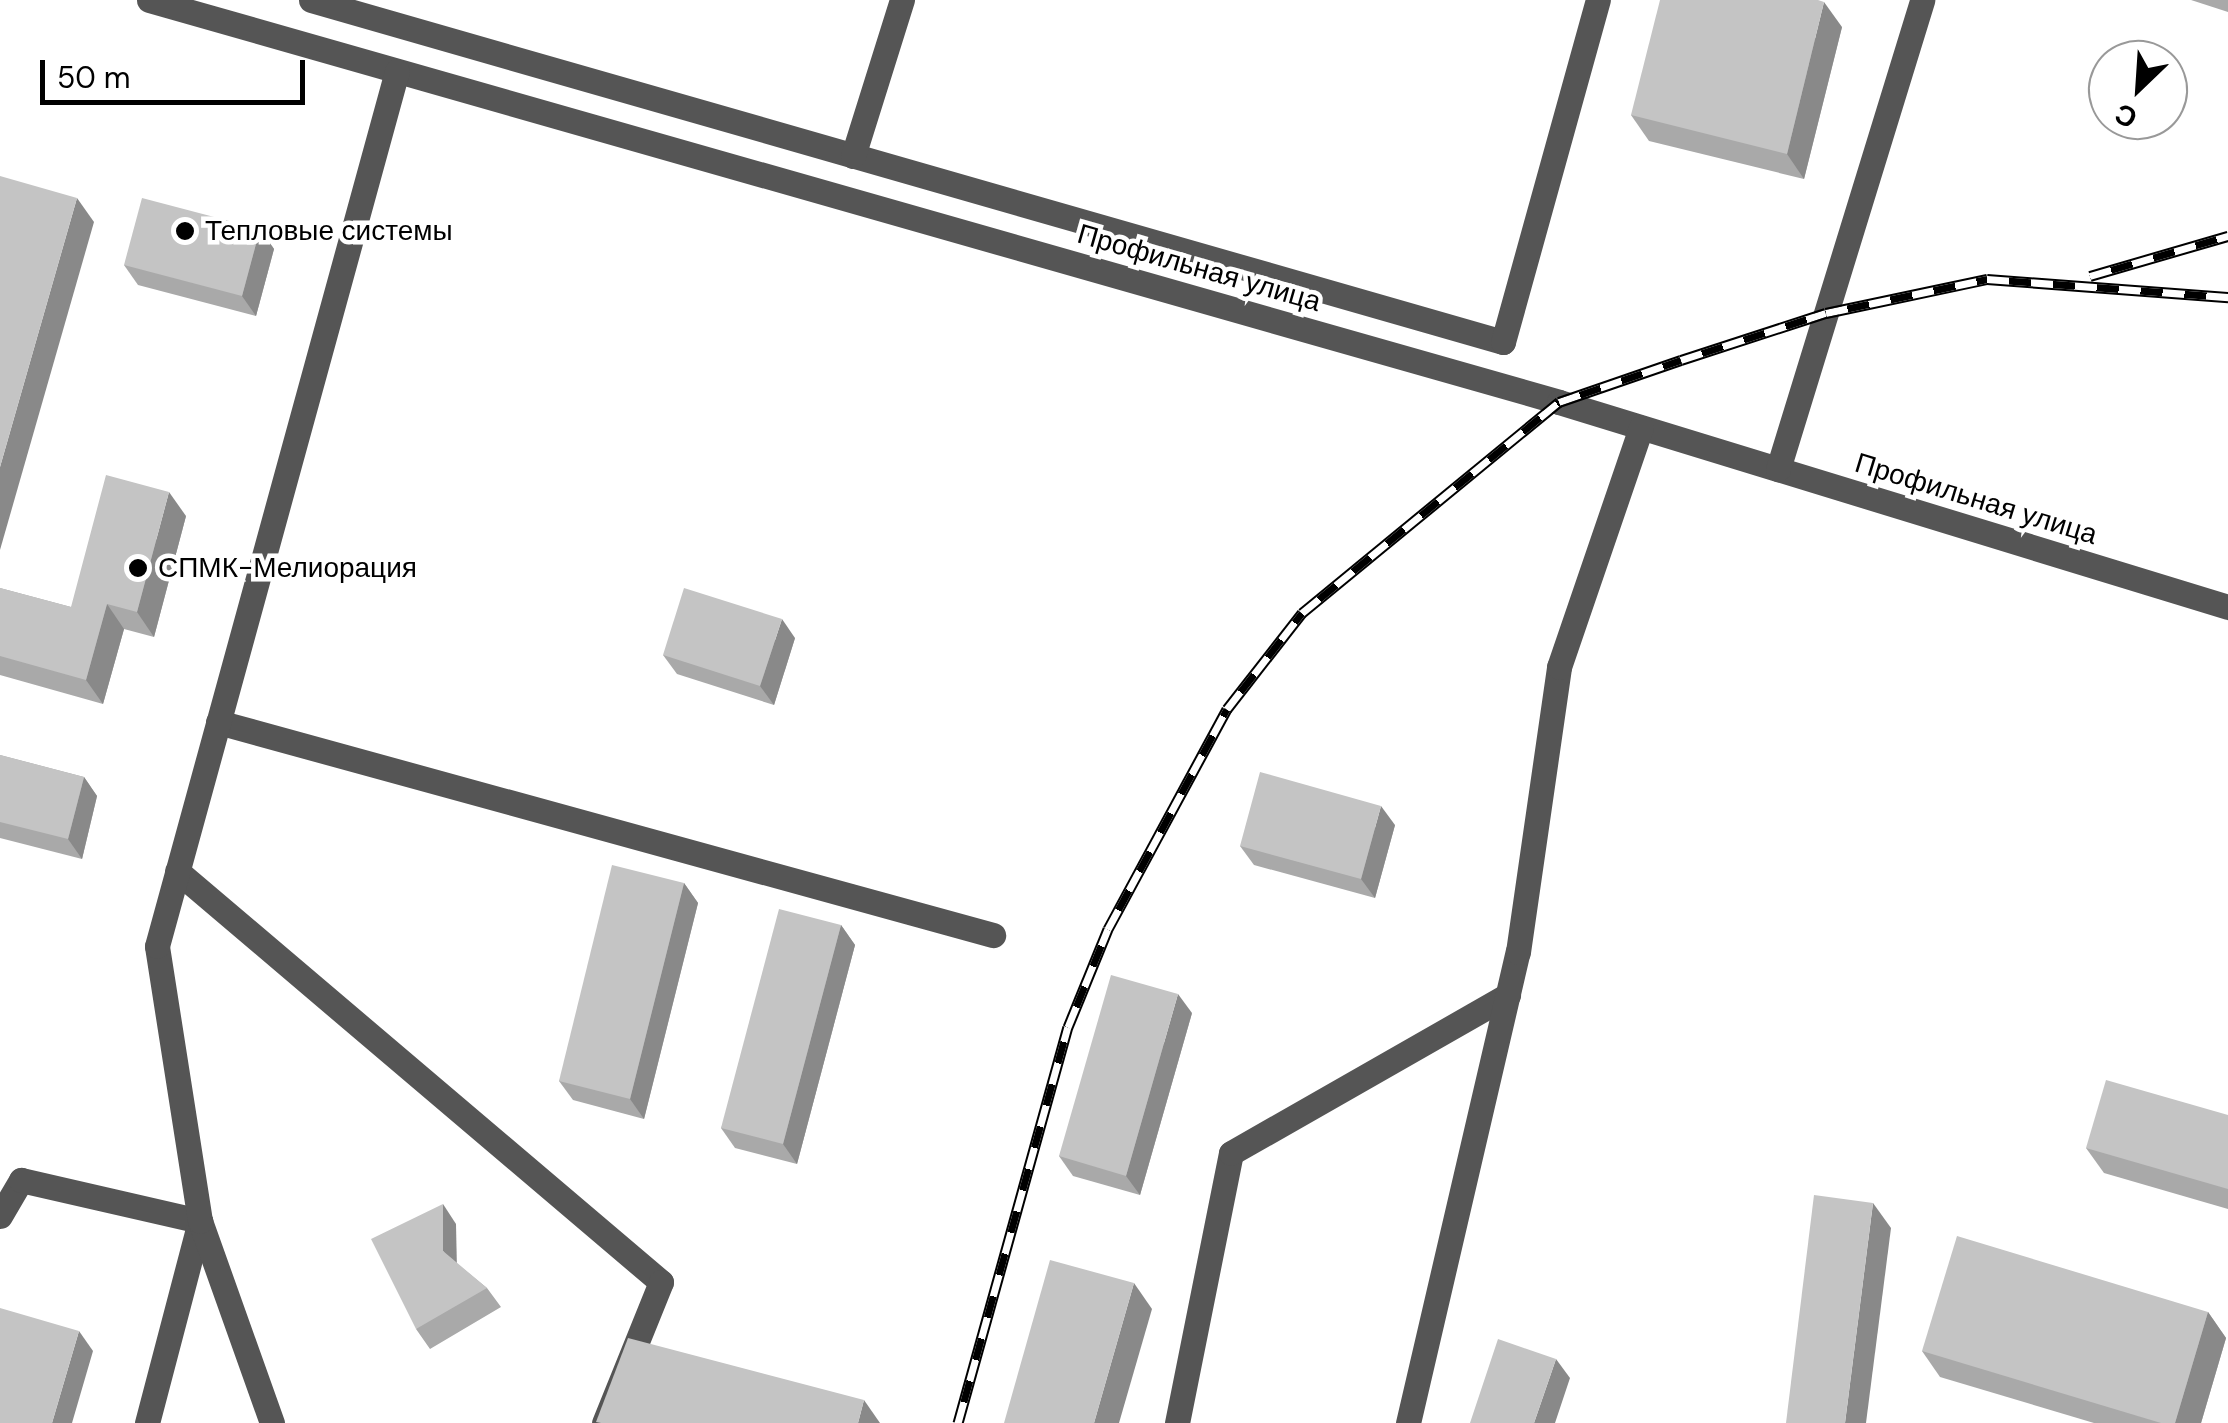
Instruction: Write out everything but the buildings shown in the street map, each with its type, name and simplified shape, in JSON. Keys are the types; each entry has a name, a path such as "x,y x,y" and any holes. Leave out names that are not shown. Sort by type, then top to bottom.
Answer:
{"street":[{"name":"Профильная улица","path":"149,0 1642,428 2228,607"},
{"path":"311,0 1503,342 1598,0"},
{"path":"853,156 902,0"},
{"path":"1778,470 1922,0"},
{"path":"272,1423 200,1221 157,946 398,71"},
{"path":"1408,1423 1508,995 1559,667 1642,428"},
{"path":"218,722 993,935"},
{"path":"178,871 662,1282 604,1423"},
{"path":"1177,1423 1231,1153 1508,995"},
{"path":"0,1216 20,1180 200,1221"},
{"path":"148,1423 200,1221"}],"railway":[{"path":"2090,276 2228,236"},
{"path":"958,1423 1068,1027 1108,929 1227,709 1302,613 1559,402 1681,360 1826,313 1987,279 2228,297"}],"place":[{"name":"Тепловые системы","path":"185,231"},
{"name":"СПМК-Мелиорация","path":"138,568"}]}
